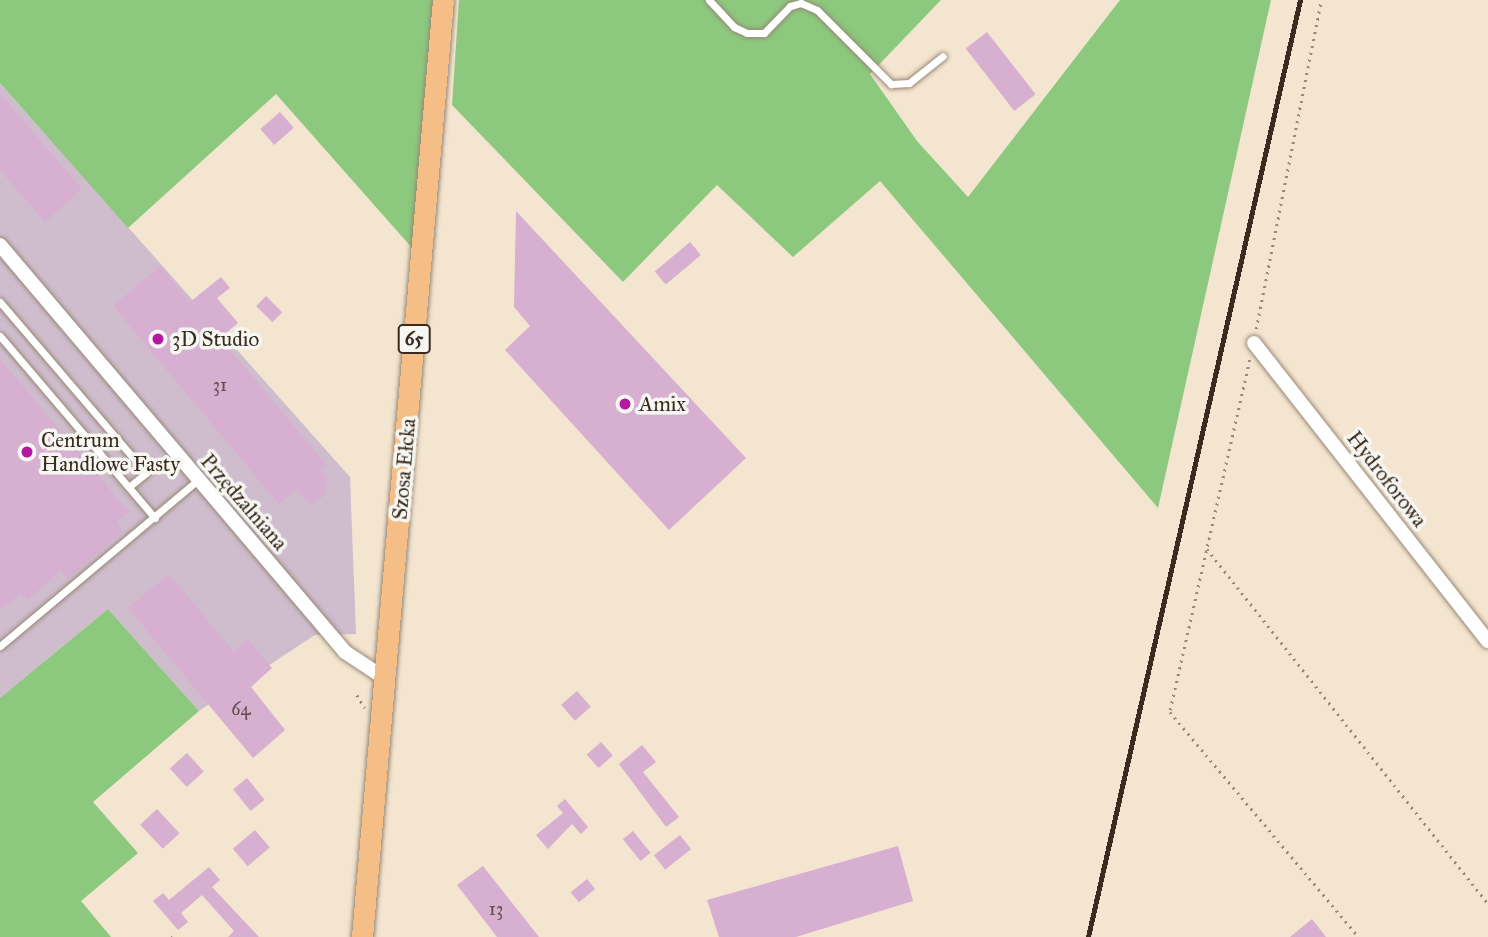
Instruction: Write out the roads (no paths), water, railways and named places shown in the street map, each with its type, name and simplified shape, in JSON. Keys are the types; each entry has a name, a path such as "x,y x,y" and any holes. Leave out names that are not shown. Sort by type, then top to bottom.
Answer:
{"main road":[{"name":"Szosa Ełcka","path":"362,937 443,0"}],"street":[{"name":"Przędzalniana","path":"0,244 345,652 386,679"},
{"name":"Hydroforowa","path":"1254,342 1488,640"}],"lane":[{"path":"709,0 734,27 747,33 764,33 790,6 801,3 817,10 891,84 909,83 943,56"},
{"path":"0,302 146,473 129,487"},
{"path":"0,336 155,518"},
{"path":"0,646 198,480"}],"railway":[{"path":"1088,937 1300,0"}],"place":[{"name":"3D Studio","path":"158,339"},
{"name":"Amix","path":"625,404"},
{"name":"Centrum Handlowe Fasty","path":"27,452"}]}
